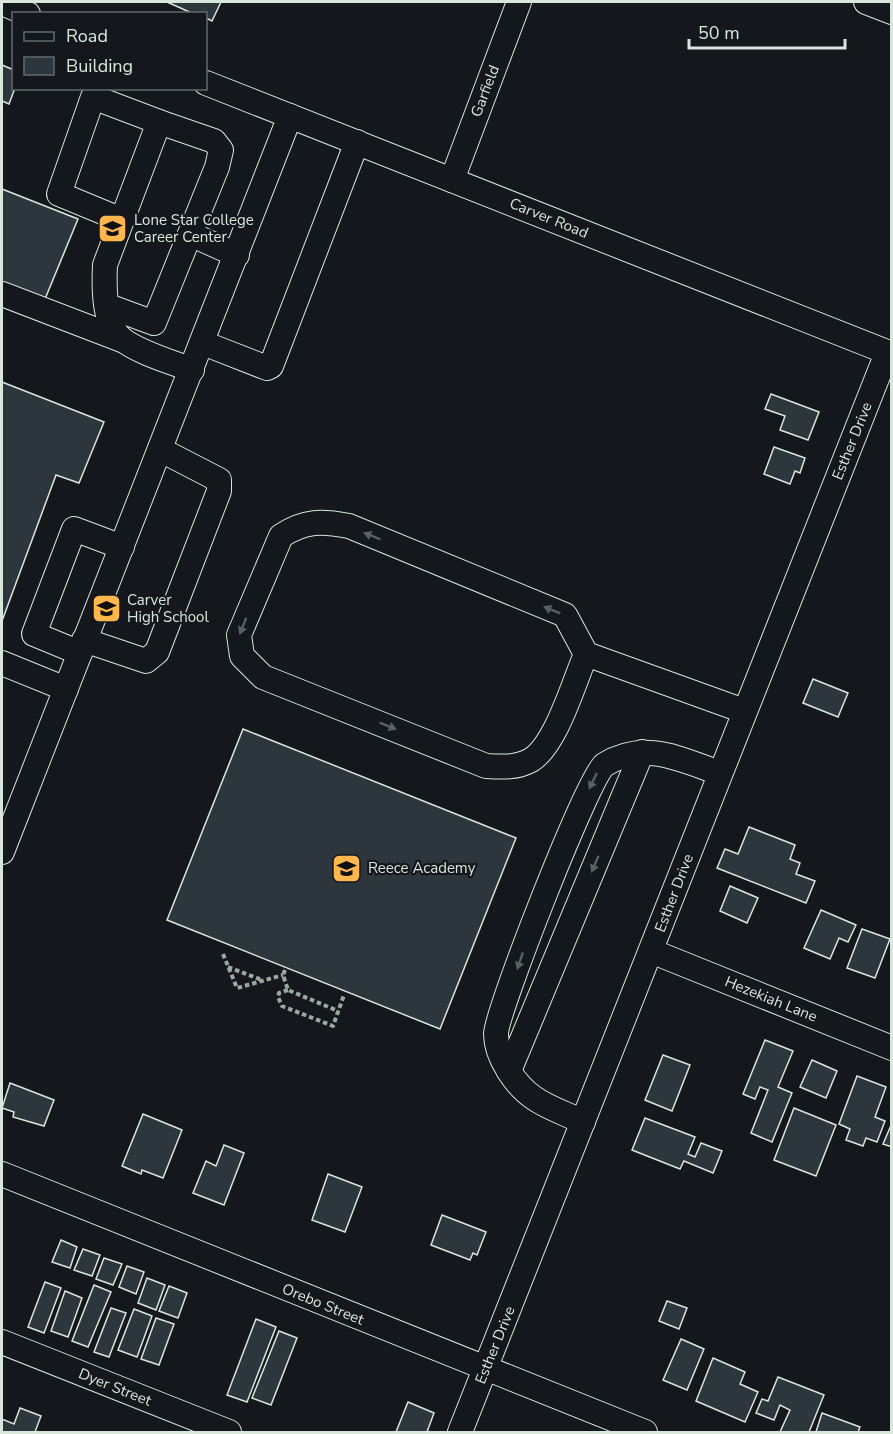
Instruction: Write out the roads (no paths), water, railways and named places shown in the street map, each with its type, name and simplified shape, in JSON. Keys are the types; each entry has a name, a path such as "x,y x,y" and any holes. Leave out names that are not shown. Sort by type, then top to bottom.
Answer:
{"street":[{"name":"Garfield","path":"452,180 519,2"},
{"path":"866,2 891,12"},
{"path":"2,3 23,12"},
{"name":"Carver Road","path":"207,83 889,354"},
{"path":"108,306 154,323 221,150 214,141 93,97 59,194 122,220"},
{"path":"2,852 290,116"},
{"path":"122,340 111,322 104,290 105,265 159,122"},
{"path":"203,343 267,368 272,366 357,142"},
{"path":"190,234 237,255"},
{"path":"2,294 122,340 192,370"},
{"name":"Esther Drive","path":"460,1432 744,711 889,354"},
{"path":"122,547 74,529 34,634 146,662 157,652 219,492 219,480 161,450"},
{"path":"586,654 547,746 531,759 508,767 486,766 263,677 242,656 239,635 281,536 301,525 321,520 350,526 566,615 586,654 744,711"},
{"path":"2,663 66,688"},
{"path":"583,1122 533,1098 504,1065 495,1033 520,959 570,829 601,766 631,753 657,751 720,773"},
{"path":"509,1071 642,752"},
{"name":"Hezekiah Lane","path":"651,951 891,1048"},
{"name":"Orebo Street","path":"2,1174 645,1432"},
{"name":"Dyer Street","path":"2,1342 229,1432"}],"place":[{"name":"Lone Star College Career Center","path":"113,229"},
{"name":"Carver High School","path":"106,609"},
{"name":"Reece Academy","path":"347,868"}]}
